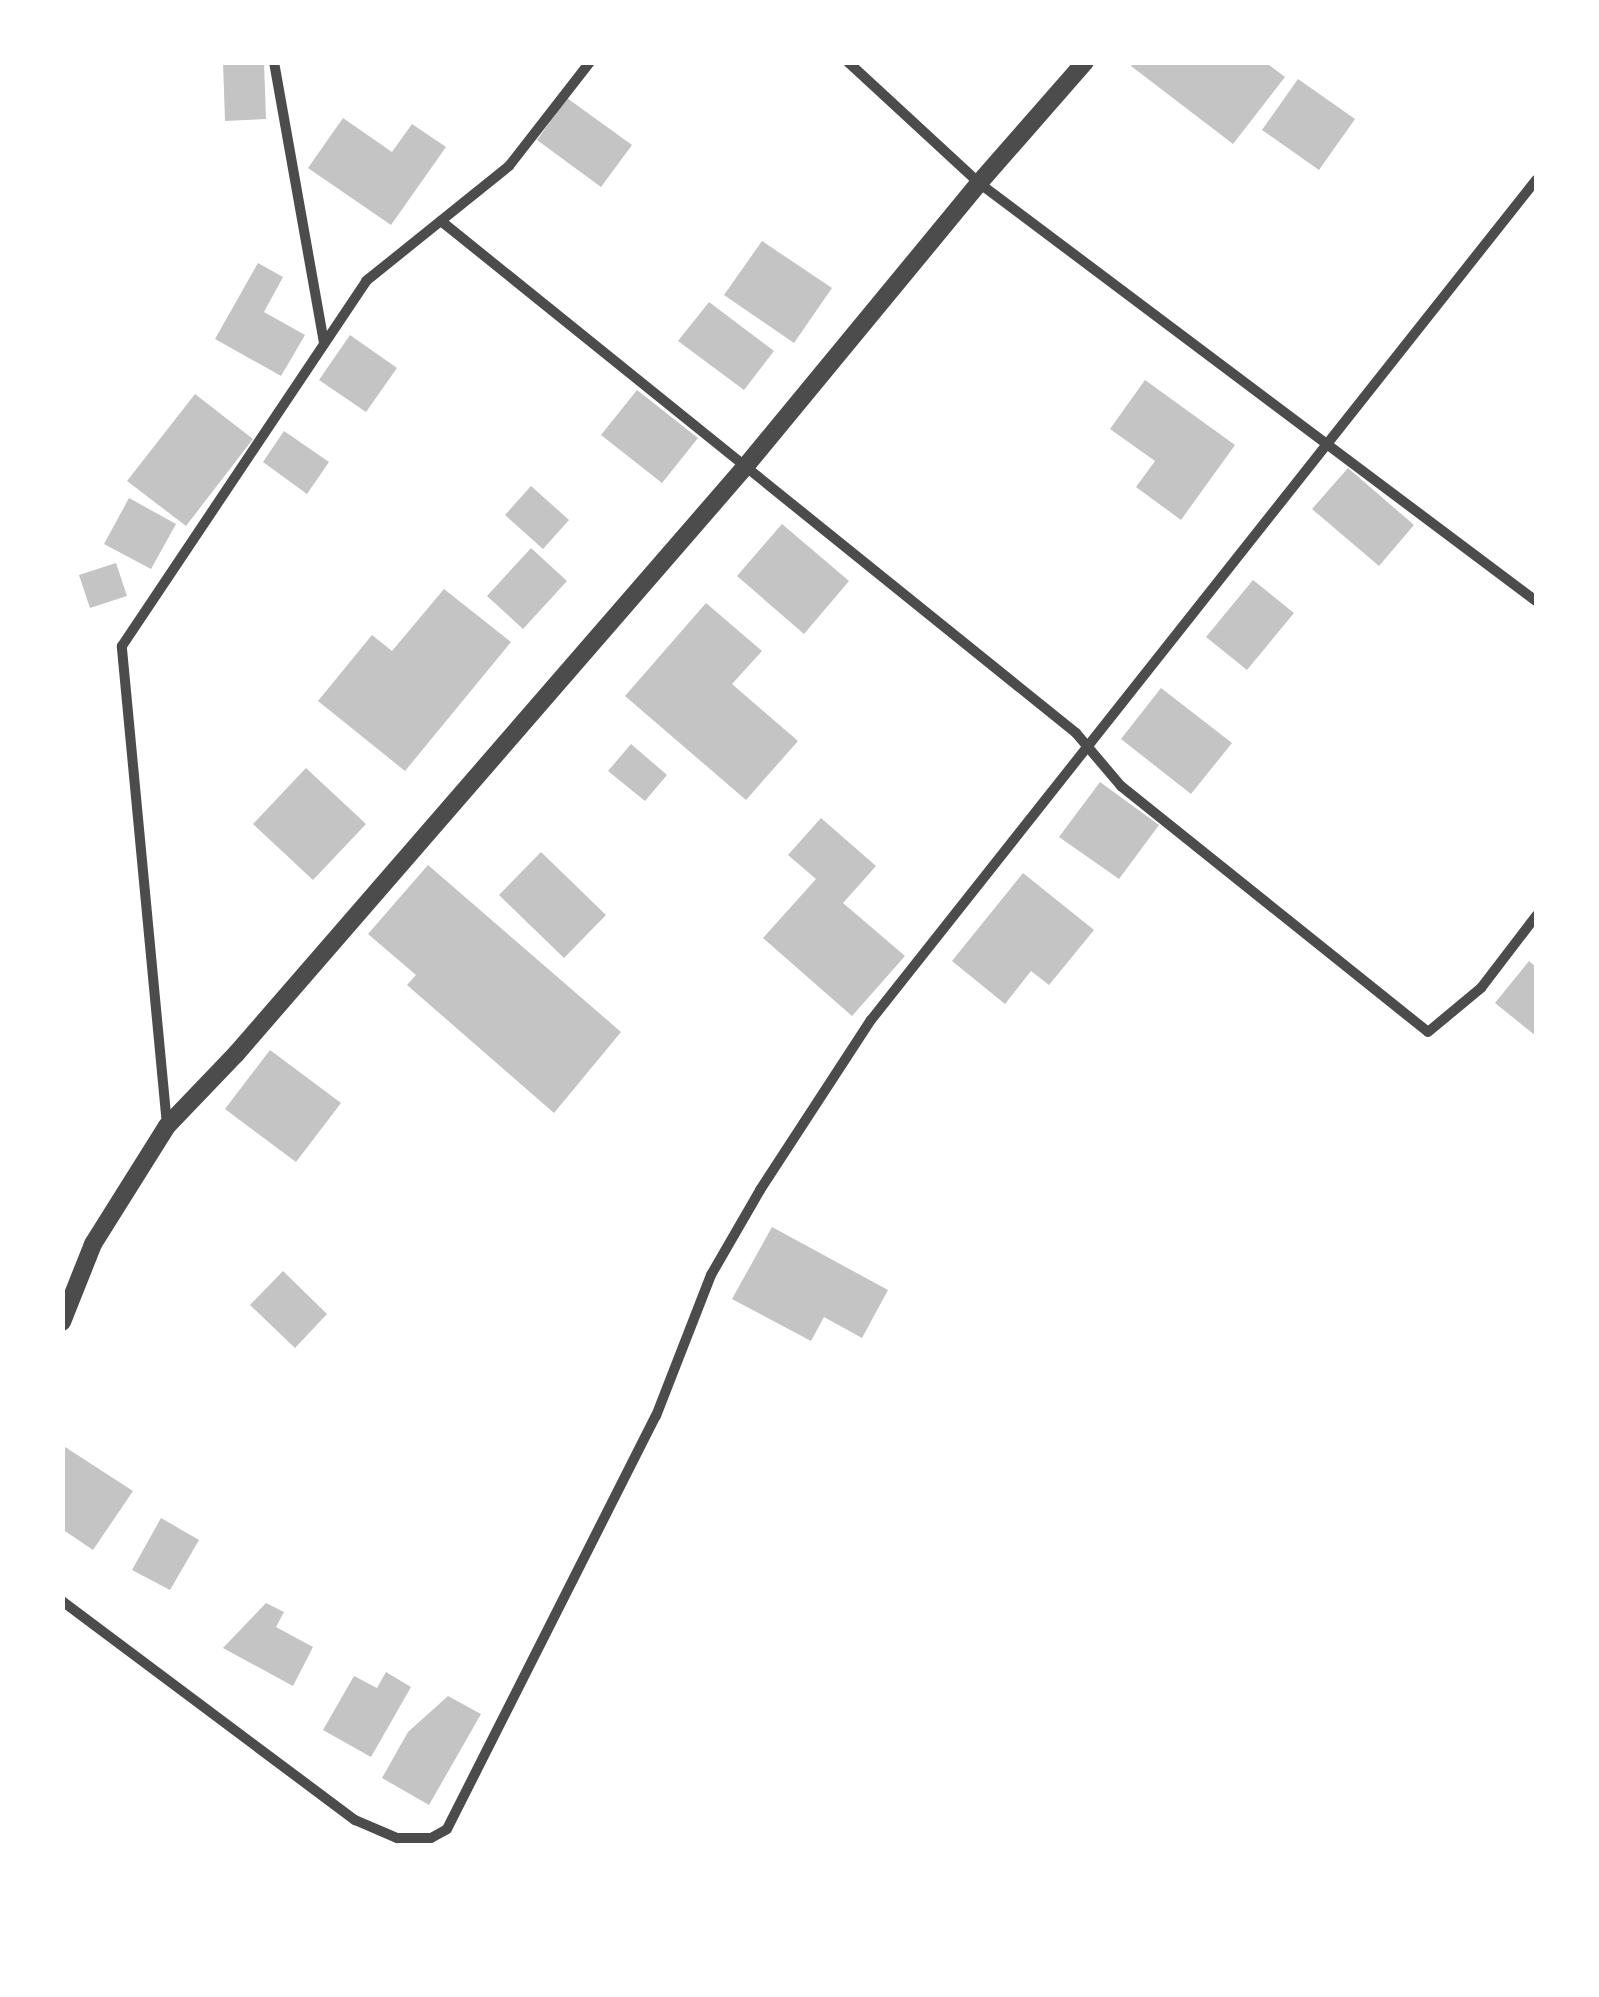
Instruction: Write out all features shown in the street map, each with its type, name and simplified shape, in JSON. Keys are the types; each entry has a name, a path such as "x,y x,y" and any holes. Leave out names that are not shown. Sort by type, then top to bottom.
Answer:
{"street":[{"path":"274,62 324,344"},
{"path":"166,1126 122,646 366,281 508,166 590,62"},
{"path":"848,62 979,182 1536,601"},
{"path":"62,1322 94,1244 166,1126 236,1054 745,467 979,182 1086,62"},
{"path":"62,1601 354,1820 397,1838 431,1838 447,1829 656,1416 711,1275 760,1190 872,1020 1090,750 1536,180"},
{"path":"441,221 1076,734 1122,786 1428,1032 1481,988 1536,916"}],"building":[{"path":"223,62 264,62 266,119 225,121"},
{"path":"1134,62 1265,62 1285,77 1233,144 1131,66"},
{"path":"1298,79 1355,119 1319,170 1262,130"},
{"path":"567,98 632,145 601,187 537,140"},
{"path":"343,118 392,152 412,124 446,147 391,225 308,168"},
{"path":"762,241 832,288 794,343 724,295"},
{"path":"258,263 283,277 264,312 305,335 281,376 215,339"},
{"path":"709,302 774,351 744,390 678,341"},
{"path":"350,335 397,368 366,412 319,380"},
{"path":"1145,380 1235,445 1181,520 1136,487 1155,461 1110,429"},
{"path":"637,390 698,438 662,483 601,435"},
{"path":"195,394 253,439 186,526 127,481"},
{"path":"284,431 329,462 307,494 263,462"},
{"path":"1348,468 1414,525 1379,566 1312,509"},
{"path":"531,486 569,520 543,549 505,515"},
{"path":"129,498 176,524 151,569 104,544"},
{"path":"782,524 849,581 804,634 737,576"},
{"path":"531,548 567,581 523,629 487,596"},
{"path":"116,563 127,596 90,608 79,575"},
{"path":"1253,580 1294,613 1247,670 1206,637"},
{"path":"444,589 511,642 405,771 318,701 372,635 392,651"},
{"path":"706,603 762,651 732,684 798,741 746,800 625,696"},
{"path":"1161,688 1232,743 1191,794 1121,739"},
{"path":"631,744 667,775 645,801 608,771"},
{"path":"306,768 366,824 313,880 253,824"},
{"path":"1100,782 1159,825 1119,879 1059,837"},
{"path":"821,818 876,866 843,903 905,956 852,1016 763,938 816,879 788,855"},
{"path":"541,852 606,915 564,958 499,895"},
{"path":"428,865 621,1032 554,1113 407,985 416,975 368,934"},
{"path":"1023,873 1094,930 1049,985 1031,971 1005,1004 952,961"},
{"path":"1529,961 1536,967 1536,1036 1495,1003"},
{"path":"270,1050 341,1103 296,1162 225,1109"},
{"path":"772,1227 888,1290 862,1338 824,1317 811,1341 732,1299"},
{"path":"283,1271 327,1314 295,1348 250,1305"},
{"path":"62,1445 133,1491 93,1550 62,1529"},
{"path":"161,1518 199,1540 170,1590 132,1570"},
{"path":"266,1603 284,1612 276,1627 313,1647 293,1686 223,1648"},
{"path":"386,1672 411,1687 371,1757 323,1730 354,1676 377,1688"},
{"path":"448,1696 481,1714 429,1805 382,1778 408,1732"}]}
